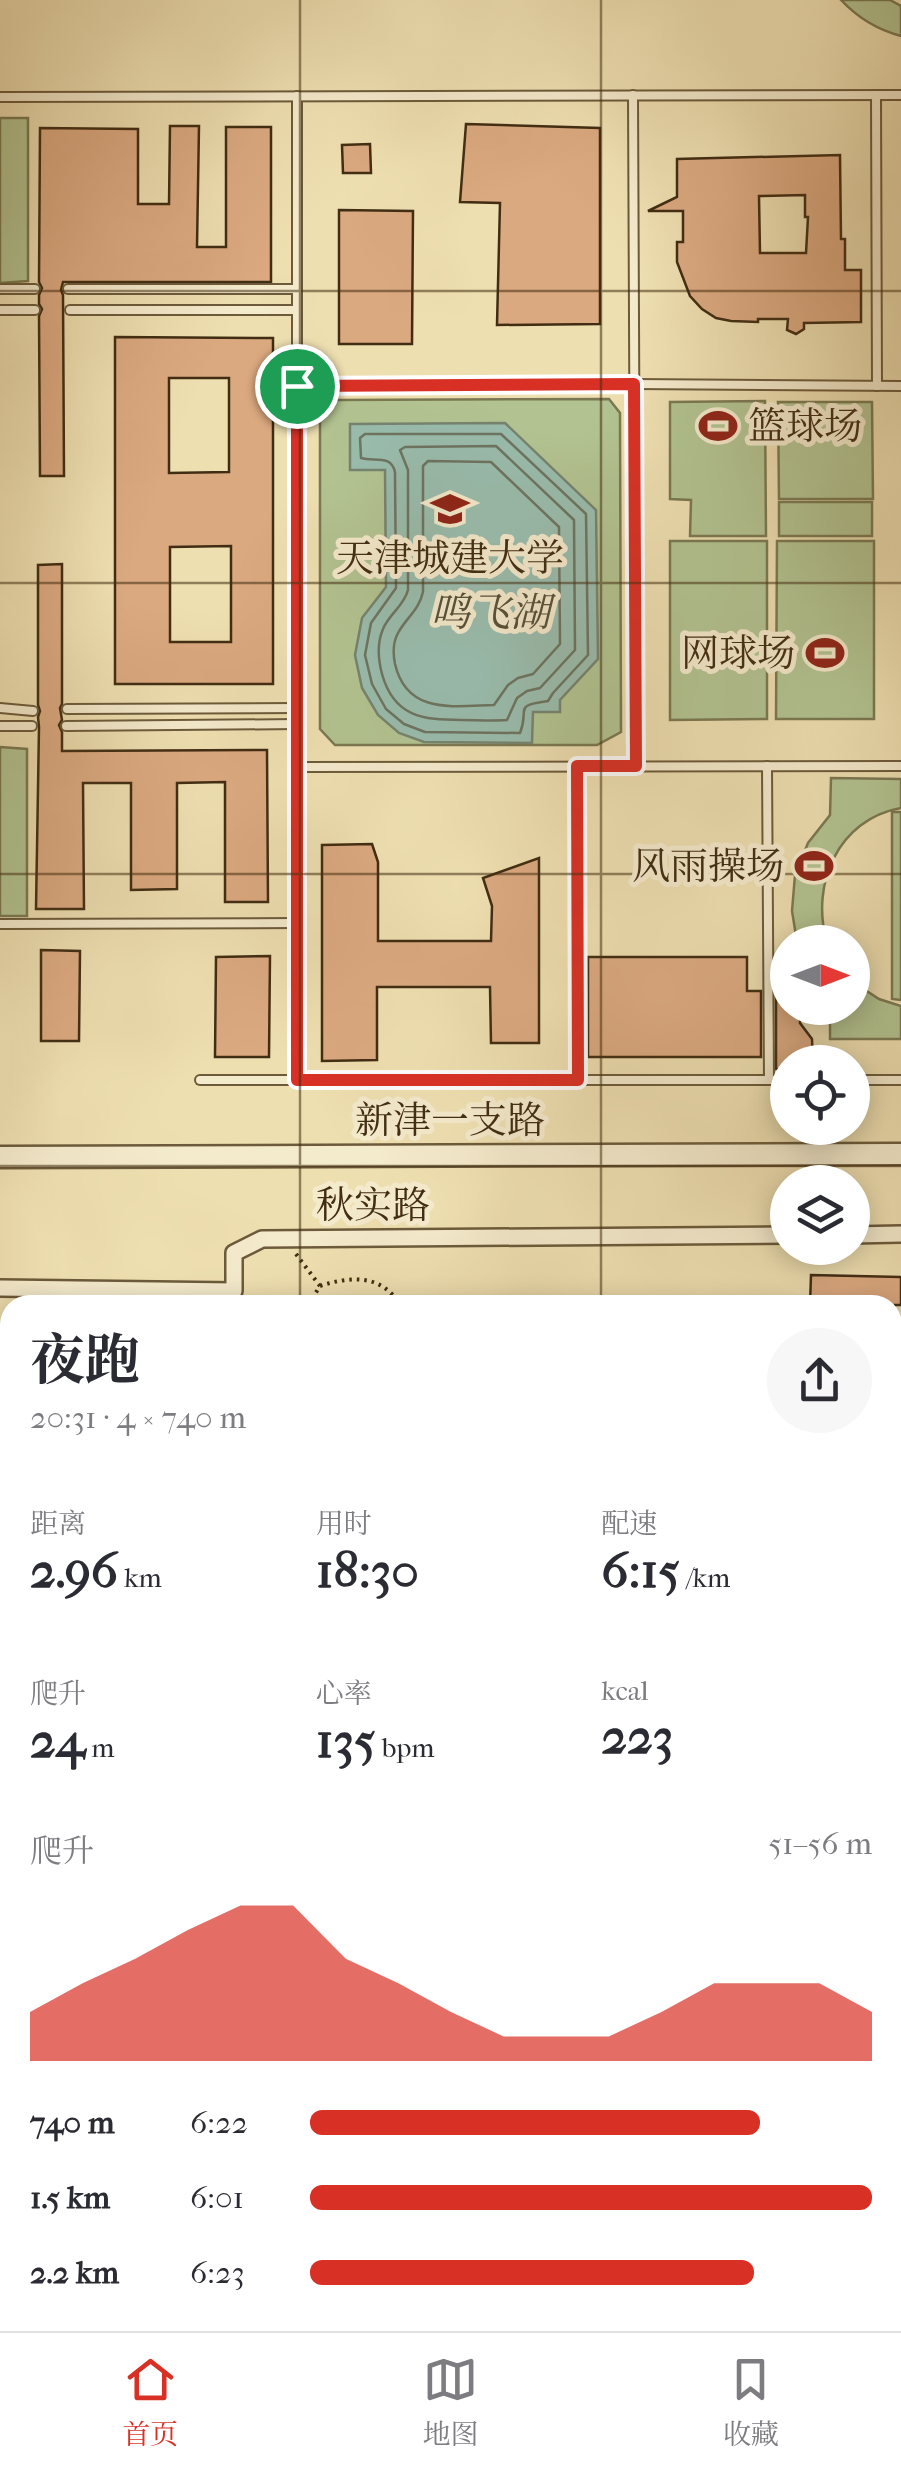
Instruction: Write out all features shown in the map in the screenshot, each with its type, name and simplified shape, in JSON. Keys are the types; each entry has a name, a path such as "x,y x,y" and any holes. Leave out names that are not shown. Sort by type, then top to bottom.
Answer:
{"street":[{"name":"新津一支路","path":"0,1157 901,1154"},
{"path":"870,1234 901,1234"},
{"name":"秋实路","path":"234,1295 234,1253 262,1239 770,1235"},
{"name":"秋实路","path":"0,1288 164,1295"}],"lane":[{"path":"632,95 636,766"},
{"path":"876,95 877,386"},
{"path":"0,97 901,95"},
{"path":"297,96 297,1080"},
{"path":"0,289 35,289"},
{"path":"68,289 297,289"},
{"path":"0,310 35,310"},
{"path":"70,310 297,310"},
{"path":"297,386 901,386"},
{"path":"0,708 32,711"},
{"path":"67,710 298,708"},
{"path":"66,726 298,724"},
{"path":"0,726 32,726"},
{"path":"577,766 578,1080"},
{"path":"200,1080 769,1080 767,766"},
{"path":"298,767 901,766"},
{"path":"0,924 298,924"},
{"path":"870,1080 901,1080"}],"path":[{"path":"294,1252 320,1286"},
{"path":"314,1295 320,1286 340,1280 376,1282 395,1295"}],"green space":[{"path":"841,0 890,0 901,6 901,36 868,22"},
{"path":"0,118 28,118 28,281 0,283"},
{"name":"鸣飞湖","path":"609,399 620,413 621,732 597,745 335,745 320,729 320,409 331,400"},
{"path":"765,401 766,536 690,536 691,500 670,499 670,402"},
{"path":"778,402 872,402 873,499 779,499"},
{"path":"779,502 872,502 872,536 779,536"},
{"path":"670,541 767,541 767,719 670,720"},
{"path":"777,541 874,541 874,719 776,719"},
{"path":"0,747 27,749 27,916 0,916"},
{"name":"风雨操场","path":"831,778 901,779 901,808 860,826 834,858 826,877 824,925 794,925 795,875 808,843 830,815"},
{"name":"风雨操场","path":"892,812 901,812 901,1000 892,999"},
{"path":"870,993 901,1006 901,1039 830,1039 830,1025 870,1025"}],"water":[{"name":"鸣飞湖","path":"505,423 596,510 598,659 560,700 560,712 533,712 532,743 424,742 399,733 378,715 362,688 355,655 362,618 386,587 385,470 350,470 350,424"}],"building":[{"path":"466,124 600,128 600,324 497,325 500,203 460,202"},
{"path":"170,126 199,126 197,247 226,247 226,127 271,127 271,282 63,282 64,476 40,476 40,128 138,129 138,204 169,204"},
{"path":"370,144 371,173 343,173 342,145"},
{"path":"840,155 841,239 845,239 845,270 861,270 861,322 804,323 804,329 796,334 787,330 788,319 731,321 702,309 690,296 677,262 677,242 683,242 683,211 648,211 677,197 677,159","holes":["805,195 806,253 760,253 759,196"]},
{"path":"339,210 413,211 412,344 339,344"},
{"path":"115,337 273,338 273,684 115,684","holes":["169,378 229,378 229,472 169,473","231,546 231,642 170,642 170,547"]},
{"path":"62,564 59,725 62,751 267,750 268,902 225,902 225,782 177,783 177,889 131,890 131,783 83,783 84,909 36,909 38,565"},
{"path":"372,844 378,862 378,941 491,941 492,906 483,878 539,858 539,1043 491,1043 490,987 377,987 377,1060 322,1061 322,845"},
{"path":"41,950 80,951 79,1041 41,1041"},
{"path":"270,956 269,1057 215,1057 216,957"},
{"name":"风雨操场","path":"588,957 747,957 747,991 761,991 761,1057 588,1057"},
{"path":"776,1025 802,1025 812,1039 812,1045 776,1045"},
{"path":"811,1275 901,1277 901,1295 810,1295"}],"place":[{"name":"篮球场","path":"718,426"},
{"name":"天津城建大学","path":"450,509"},
{"name":"网球场","path":"825,653"},
{"name":"风雨操场","path":"814,866"}],"route":[{"path":"634,384 636,766 577,766 578,1080 297,1080 297,386 634,384"}]}
